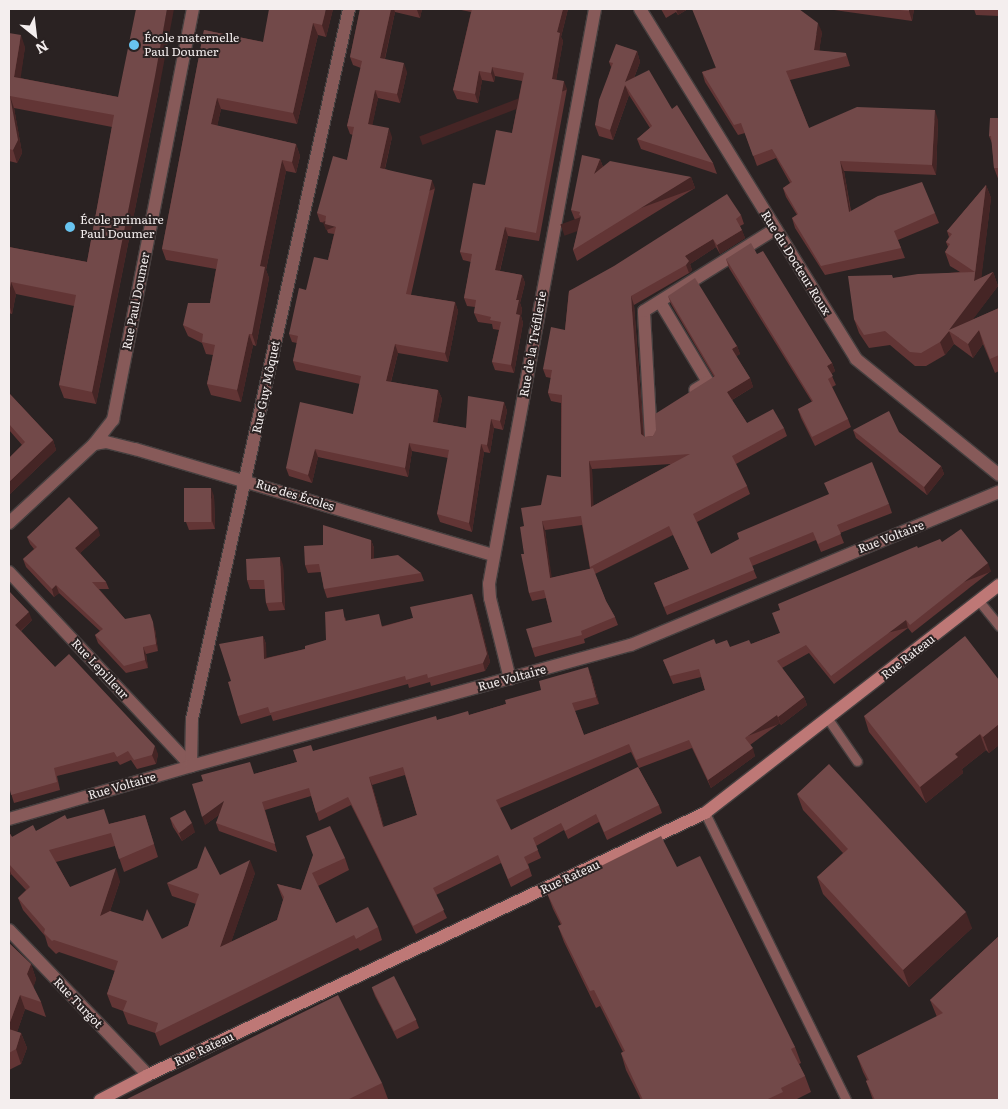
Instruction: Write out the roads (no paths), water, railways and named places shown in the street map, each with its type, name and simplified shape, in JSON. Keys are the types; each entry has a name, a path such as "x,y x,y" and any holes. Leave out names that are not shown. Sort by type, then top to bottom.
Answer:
{"street":[{"name":"Rue Paul Doumer","path":"9,523 84,451 94,444 113,420 193,9"},
{"name":"Rue Guy Môquet","path":"191,766 192,719 349,9"},
{"name":"Rue de la Tréfilerie","path":"510,678 490,598 489,584 595,9"},
{"name":"Rue du Docteur Roux","path":"640,9 856,360 999,476"},
{"path":"651,438 654,416 644,311 775,230"},
{"path":"660,302 708,382 683,398"},
{"name":"Rue des Écoles","path":"94,444 106,442 120,444 494,555"},
{"name":"Rue Voltaire","path":"9,819 191,766 631,645 999,492"},
{"name":"Rue Lepilleur","path":"9,572 191,766"},
{"name":"Rue Rateau","path":"100,1100 148,1075 705,813 999,586"},
{"name":"Rue Turgot","path":"9,930 148,1075"}],"lane":[{"path":"979,601 999,626"},
{"path":"828,719 856,761"},
{"path":"705,813 846,1100"}],"place":[{"name":"École maternelle Paul Doumer","path":"134,45"},
{"name":"École primaire Paul Doumer","path":"70,227"}]}
